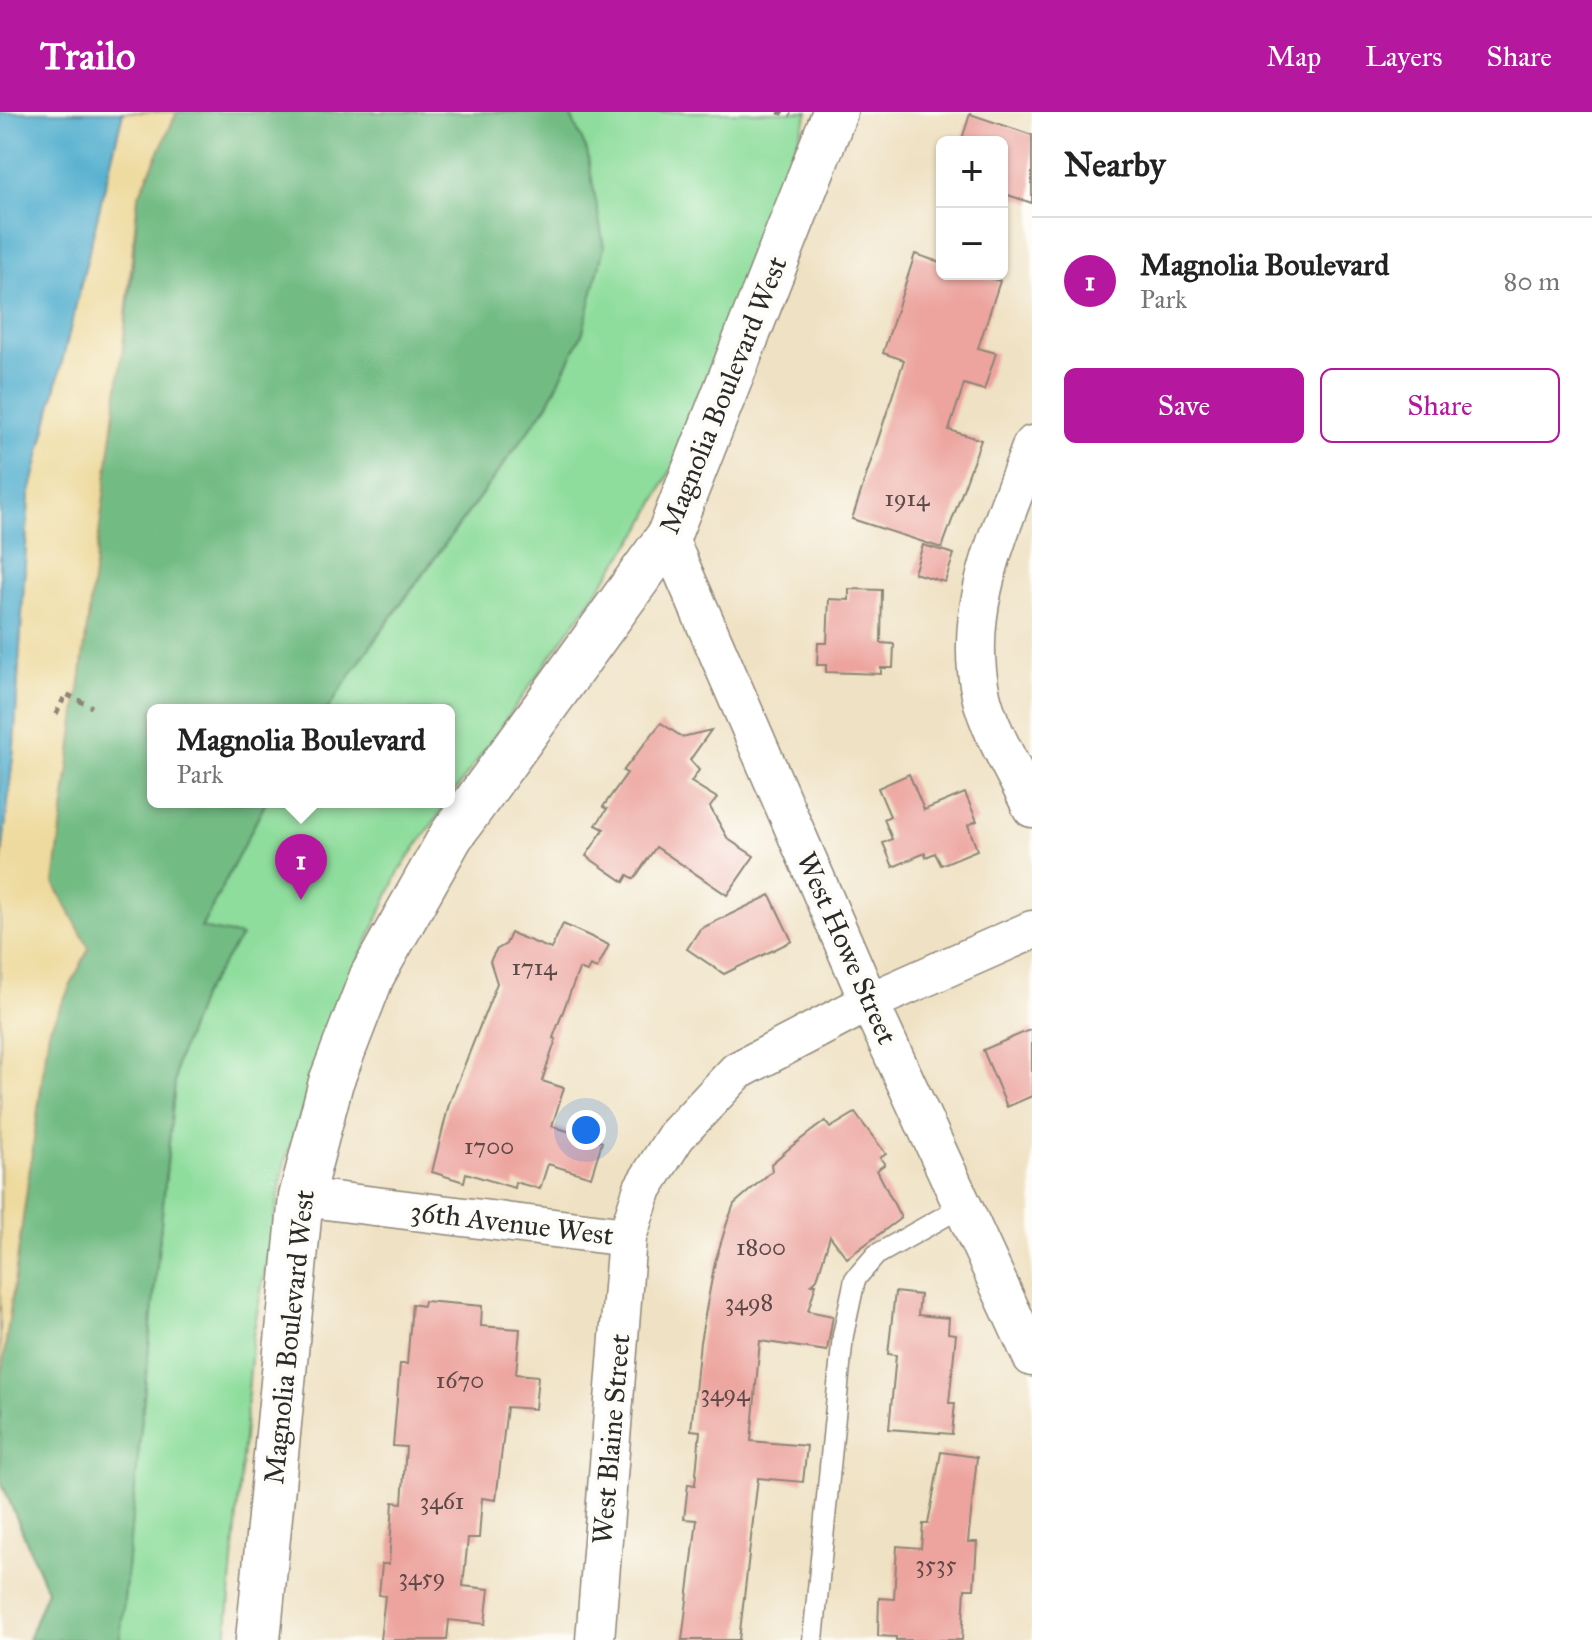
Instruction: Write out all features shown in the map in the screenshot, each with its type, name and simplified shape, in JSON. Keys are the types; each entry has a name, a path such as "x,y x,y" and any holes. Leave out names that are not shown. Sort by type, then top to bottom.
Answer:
{"street":[{"name":"Magnolia Boulevard West","path":"258,1640 301,1197 331,1082 372,976 451,836 668,537 835,112"},
{"path":"1032,445 983,582 976,616 975,649 981,697 1032,808"},
{"name":"West Howe Street","path":"668,537 869,1002 1032,1357"},
{"name":"36th Avenue West","path":"301,1197 627,1237 643,1188 676,1136 737,1071 869,1002 1032,930"},
{"name":"West Blaine Street","path":"595,1640 627,1237"}],"lane":[{"path":"813,1640 843,1335 855,1279 876,1255 963,1206"}],"path":[{"path":"778,112 791,115"},
{"path":"56,714 66,694 92,707"}],"green space":[{"path":"177,112 569,112 587,151 604,247 583,332 548,404 379,633 331,704 147,704 147,808 263,808 201,928 241,936 202,995 177,1062 120,1640 28,1640 47,1590 0,1479 0,1384 49,1030 89,948 54,883 132,274 138,197"},
{"path":"569,112 808,112 687,438 643,526 455,792 455,704 328,704 548,404 583,332 587,151"},
{"path":"263,808 444,808 399,871 332,1021 285,1161 253,1335 226,1640 120,1640 177,1062 202,995 240,937 201,929"}],"sand":[{"path":"123,112 177,112 138,197 122,356 54,883 89,948 49,1030 0,1384 0,874 14,747 29,497"}],"water":[{"path":"0,112 123,112 29,497 14,747 0,874"}],"building":[{"path":"970,114 1032,135 1032,203 1008,195 1008,136 963,136"},
{"path":"915,254 936,261 936,280 1000,281 978,348 996,353 984,390 964,384 949,430 981,440 942,548 852,519 904,360 883,353"},
{"path":"923,545 954,554 945,582 914,573"},
{"path":"849,589 882,590 881,643 894,644 893,668 881,668 881,674 826,672 826,665 817,665 818,643 827,643 829,599 849,600"},
{"path":"661,723 682,737 711,730 690,760 699,770 691,782 717,798 710,807 728,839 754,856 727,895 656,847 634,879 628,875 624,882 586,856 604,829 596,825 607,809 603,807 627,773 623,771"},
{"path":"909,774 924,810 965,793 977,821 968,825 977,850 941,865 935,853 926,857 925,853 893,867 883,843 892,839 884,819 890,816 878,788"},
{"path":"770,895 792,941 724,974 687,949 700,929"},
{"path":"563,924 609,945 597,969 590,966 587,972 579,969 553,1038 556,1039 542,1081 564,1088 552,1126 602,1142 591,1177 548,1164 540,1189 515,1182 514,1188 466,1173 464,1182 432,1172 449,1104 497,983 490,961 496,950 506,944 511,933 551,949"},
{"path":"1032,1029 1032,1096 1007,1107 983,1050"},
{"path":"855,1113 886,1154 880,1158 885,1164 877,1170 901,1218 847,1258 830,1236 817,1279 812,1284 816,1284 808,1311 833,1316 827,1351 760,1341 751,1441 807,1446 803,1482 758,1478 739,1640 682,1640 697,1520 684,1519 688,1484 695,1485 700,1431 691,1430 700,1342 715,1262 727,1223 734,1204 772,1171 771,1164 825,1121 830,1128"},
{"path":"895,1292 920,1295 918,1315 949,1318 948,1333 956,1334 949,1403 955,1403 952,1434 889,1429 896,1355 888,1354"},
{"path":"424,1301 482,1306 481,1326 520,1329 516,1374 538,1376 535,1409 507,1407 496,1500 482,1498 479,1538 468,1538 463,1586 489,1589 485,1624 449,1620 447,1640 380,1640 385,1596 379,1595 382,1564 389,1564 393,1502 402,1503 406,1447 393,1446 400,1364 407,1364 412,1304 423,1306"},
{"path":"941,1452 977,1457 968,1542 977,1542 974,1589 965,1589 962,1640 896,1640 896,1637 878,1636 879,1598 894,1599 897,1546 921,1548 923,1524 928,1524"}],"place":[{"name":"Magnolia Boulevard","path":"301,900"}]}
